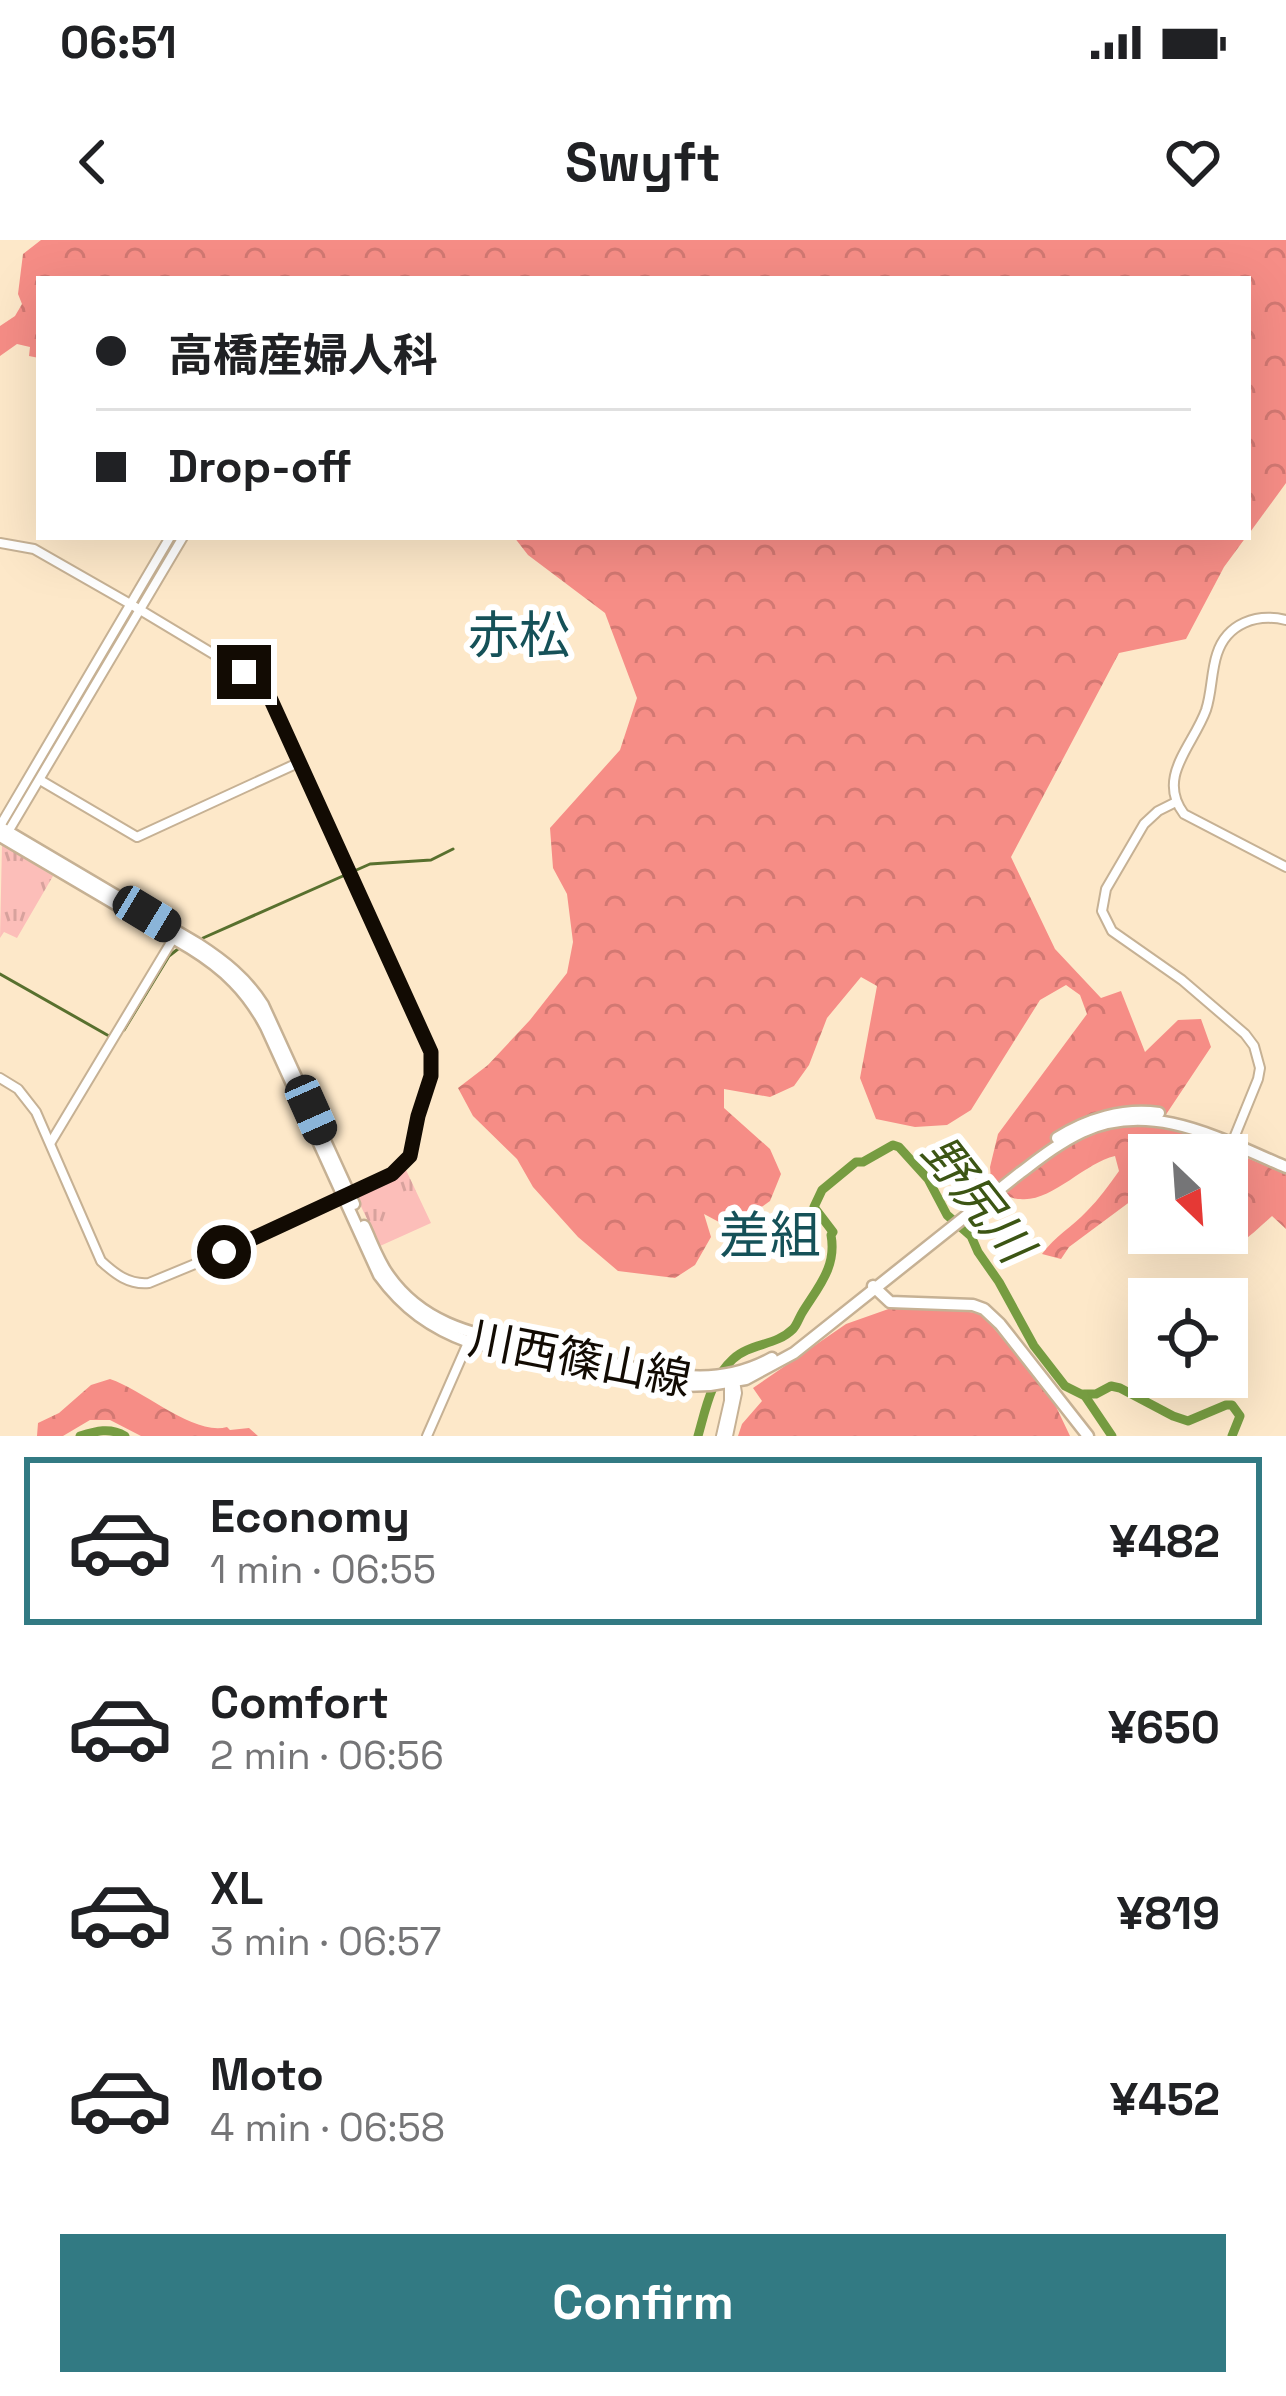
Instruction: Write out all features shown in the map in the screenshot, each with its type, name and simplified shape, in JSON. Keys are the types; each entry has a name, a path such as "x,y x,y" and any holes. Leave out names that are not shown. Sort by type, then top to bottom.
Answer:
{"main road":[{"name":"川西篠山線","path":"2,832 226,962 254,992 380,1262 420,1308 470,1338 705,1382 732,1380 792,1346 1055,1147 1085,1130 1155,1119 1286,1163"},
{"name":"川西篠山線","path":"956,1221 1047,1144 1098,1118 1146,1111 1224,1134"},
{"name":"川西篠山線","path":"1248,1145 1286,1163"},
{"path":"873,1286 890,1302 960,1303 984,1309 1088,1436"}],"street":[{"path":"2,832 168,540"},
{"path":"2,832 40,780 181,540"},
{"path":"0,543 34,549 130,604 250,676 271,700 431,1052 431,1076 410,1156 392,1174 224,1252 140,1284 117,1276 101,1262 29,1102 0,1078"},
{"path":"1286,620 1249,620 1223,640 1208,706 1174,774 1172,789 1175,802 1190,818 1286,867"},
{"path":"40,780 137,836 300,762"},
{"path":"1175,802 1150,817 1137,833 1106,889 1102,911 1112,931 1182,980 1254,1046 1258,1079 1236,1134"},
{"path":"50,1144 176,936"},
{"path":"427,1436 470,1338"},
{"path":"724,1436 737,1393 732,1380"}],"green space":[{"path":"41,240 1286,240 1286,483 1251,531 1251,276 36,276 36,357 29,356 30,347 17,344 0,356 0,326 22,304 18,294 23,254"},
{"path":"516,540 1244,540 1186,639 1119,653 1011,857 1055,949 1101,998 1121,991 1145,1052 1178,1020 1201,1019 1211,1047 1161,1122 1190,1134 1128,1134 1128,1203 1069,1247 1061,1259 1042,1254 1119,1171 1115,1156 1032,1199 992,1190 990,1167 998,1134 1087,1014 1080,995 1066,985 1040,1000 971,1110 947,1125 915,1127 876,1119 860,1078 877,986 861,977 827,1018 809,1065 794,1086 770,1097 724,1089 724,1108 770,1149 781,1174 770,1201 736,1225 704,1214 711,1237 695,1265 675,1278 618,1271 578,1237 533,1187 517,1159 473,1116 458,1088 488,1065 567,973 573,942 567,894 553,868 550,828 620,750 637,698 605,613 528,555"},
{"path":"2,844 53,876 17,938 4,932 0,938"},
{"path":"1248,1158 1286,1174 1286,1229 1272,1216 1248,1236"},
{"path":"406,1170 431,1223 380,1246 356,1196"},
{"path":"897,1306 981,1313 1051,1396 1070,1436 738,1436 762,1401 753,1388 846,1324"},
{"path":"110,1379 200,1425 249,1428 258,1436 141,1436 110,1420 90,1420 63,1436 37,1436 38,1423 59,1413 91,1385"}],"waterway":[{"path":"3,832 174,540"},
{"path":"203,938 370,864 431,860 453,849"},
{"path":"124,1030 169,956 178,949"},
{"path":"0,974 109,1036"},
{"name":"野尻川","path":"698,1436 710,1394 726,1367 747,1350 793,1329 825,1276 833,1232 814,1207 822,1190 856,1162 893,1145 928,1179 947,1215 971,1236 1034,1346 1065,1386 1085,1396 1112,1436"},
{"path":"1084,1394 1120,1388 1188,1421 1232,1405 1240,1416 1232,1436"},
{"path":"80,1436 97,1431 125,1436"}],"district":[{"name":"赤松","path":"519,635"},
{"name":"差組","path":"770,1235"}],"route":[{"path":"224,1252 400,1168 410,1156 431,1076 431,1052 349,868 271,700 244,672"}]}
